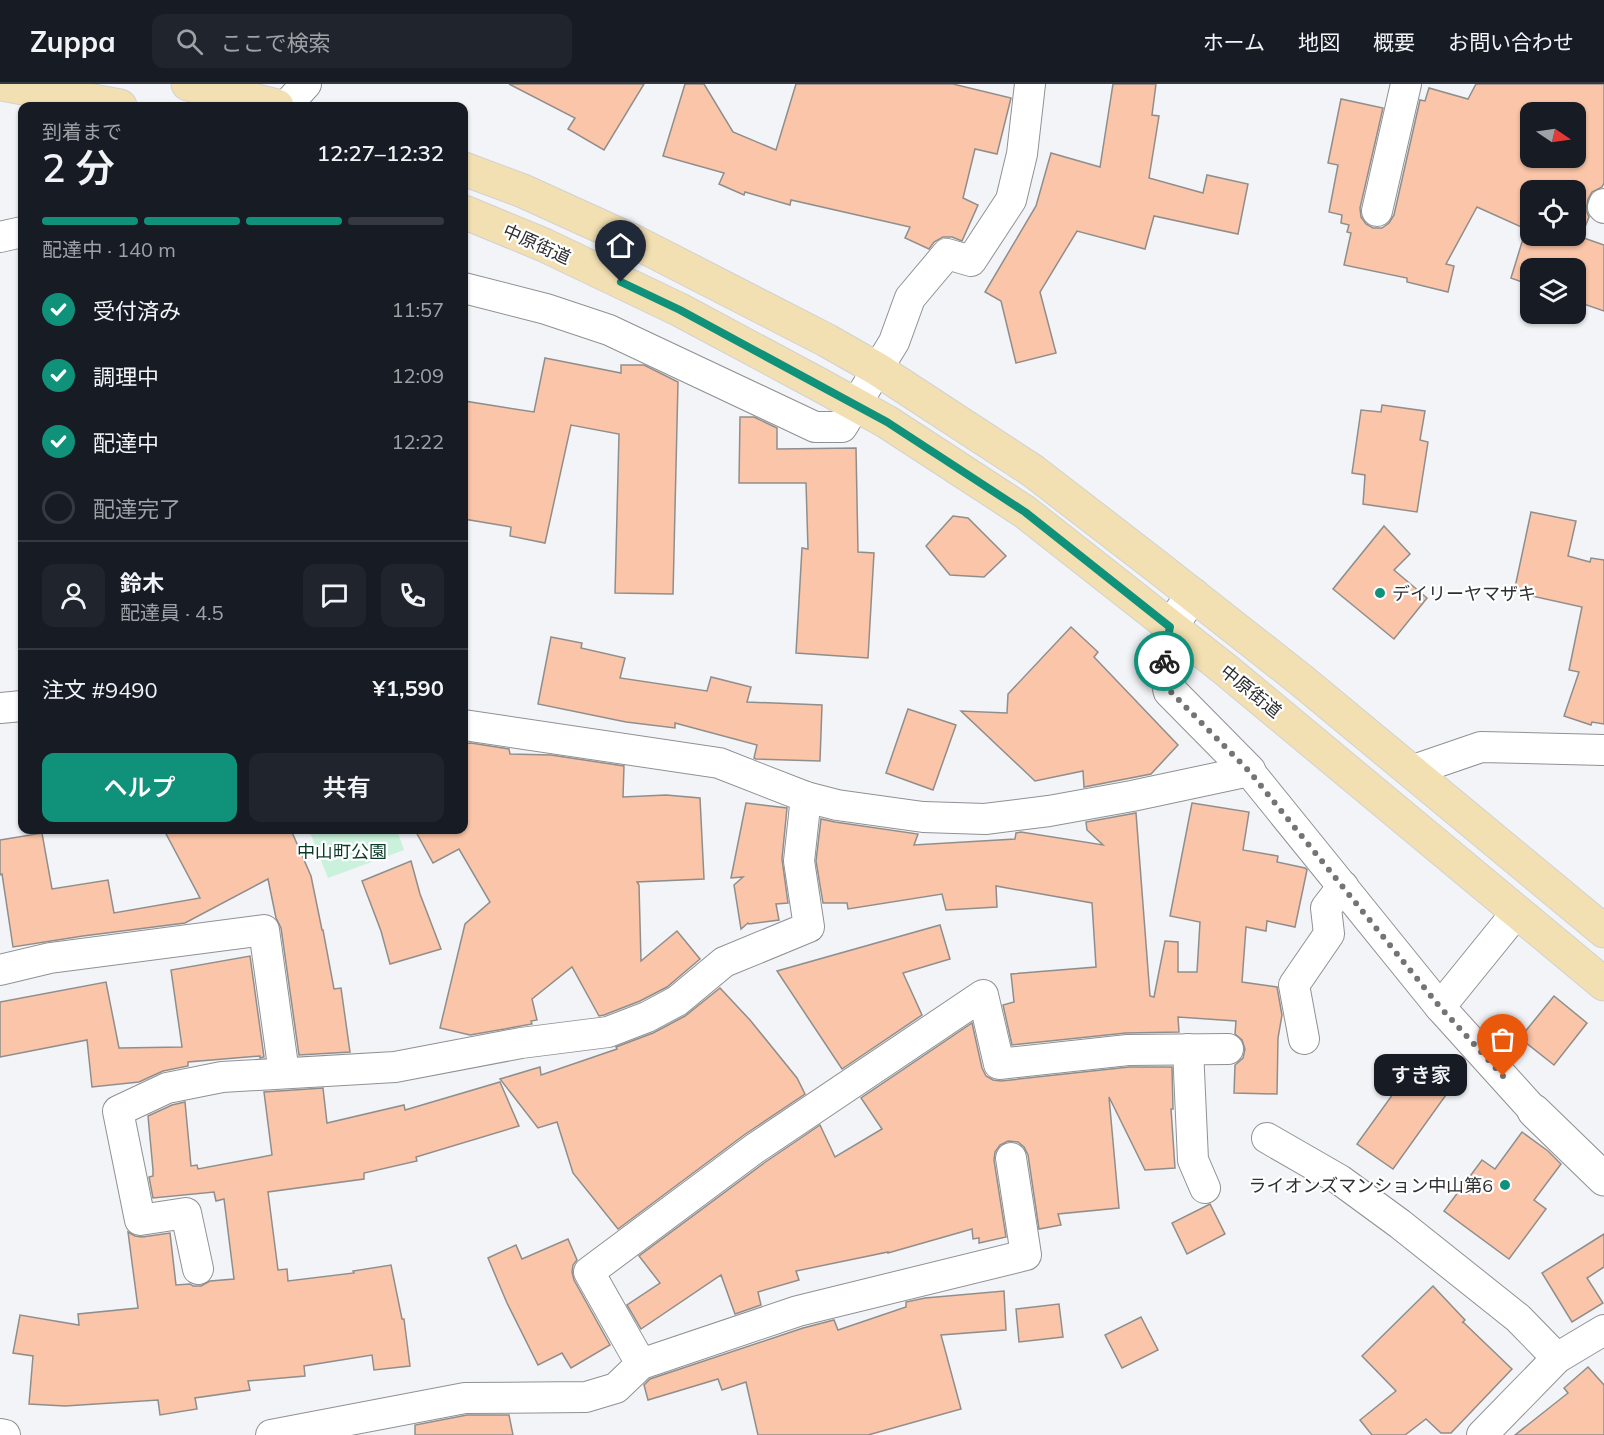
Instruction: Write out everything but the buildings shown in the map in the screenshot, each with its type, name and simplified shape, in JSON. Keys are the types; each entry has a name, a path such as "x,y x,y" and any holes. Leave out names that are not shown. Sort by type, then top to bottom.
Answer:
{"main road":[{"path":"2,84 99,102"},
{"path":"188,84 261,102"},
{"path":"468,170 523,191 633,241 826,340 877,369 1033,471 1301,680 1604,931"},
{"name":"中原街道","path":"468,214 543,245 680,310 887,422 1025,512 1226,670 1604,984"}],"street":[{"path":"290,102 306,84"},
{"path":"468,289 546,309 609,330 815,427 842,426 894,342 910,298 947,254 970,261 1011,200 1022,154 1030,84"},
{"path":"1377,211 1406,84"},
{"path":"0,237 18,231"},
{"path":"1193,595 1170,627 1164,656 1170,691 1249,771 1440,1007 1534,1111 1604,1179"},
{"path":"0,708 18,706"},
{"path":"468,726 719,763 806,797 837,806 923,816 985,819 1049,811 1249,771"},
{"path":"1411,771 1481,747 1604,750"},
{"path":"198,1269 186,1213 140,1220 118,1111 167,1088 222,1077 395,1067 521,1043 608,1032 647,1017 677,1001 724,962 809,927 799,861 806,797"},
{"path":"1304,1039 1294,985 1329,934 1326,908 1343,886"},
{"path":"1440,1007 1517,912"},
{"path":"0,970 50,958 264,930 284,1073"},
{"path":"641,1364 589,1272 754,1149 983,995 999,1064 1128,1050 1228,1049"},
{"path":"1188,1049 1193,1160 1205,1188"},
{"path":"1267,1138 1340,1180 1400,1224 1518,1318 1557,1358"},
{"path":"271,1435 465,1398 586,1397 616,1388 641,1364 798,1311 1026,1255 1011,1158"},
{"path":"1482,1435 1557,1358 1604,1330"},
{"path":"0,1434 5,1435"}],"green space":[{"name":"中山町公園","path":"311,834 398,834 404,850 328,878"}],"way so far":[{"path":"1164,661 1170,691 1249,771 1440,1007 1503,1076"}],"place":[{"name":"デイリーヤマザキ","path":"1380,593"},
{"name":"すき家","path":"1503,1076"},
{"name":"ライオンズマンション中山第6","path":"1505,1185"}],"route":[{"path":"621,282 680,310 887,422 1025,512 1170,627 1164,661"}]}
